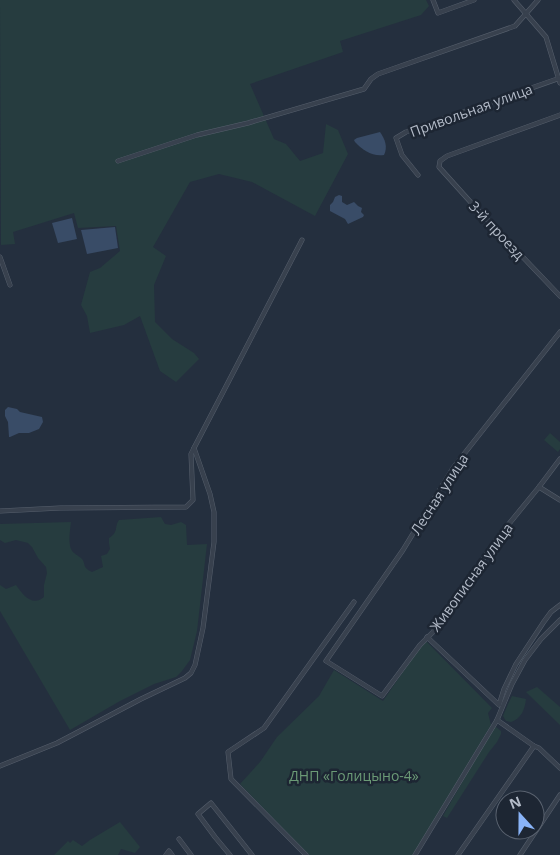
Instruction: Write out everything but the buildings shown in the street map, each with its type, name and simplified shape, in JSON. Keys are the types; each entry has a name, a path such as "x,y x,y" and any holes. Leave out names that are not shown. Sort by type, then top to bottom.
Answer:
{"street":[{"path":"433,0 438,13 474,0"},
{"path":"514,0 546,37 560,80"},
{"path":"118,162 198,135 248,123 364,89 371,79 378,74 515,26 538,0"},
{"name":"Привольная улица","path":"418,175 402,155 396,138 406,132 560,80"},
{"name":"3-й проезд","path":"560,115 447,156 440,161 439,167 560,296"},
{"path":"0,511 60,508 186,507 193,500 191,454 302,240"},
{"path":"0,256 10,285"},
{"name":"Лесная улица","path":"382,696 326,661 403,550 453,468 560,332"},
{"path":"0,766 57,743 185,678 191,673 195,665 203,628 214,542 214,512 210,494 194,448"},
{"name":"Живописная улица","path":"382,696 420,645 433,632 499,536 560,459"},
{"path":"539,487 560,500"},
{"path":"306,855 231,779 228,752 264,728 354,602"},
{"path":"427,637 499,705 504,689 516,664 547,617 560,605"},
{"path":"415,855 497,720 512,684 525,660 541,639 560,620"},
{"path":"497,720 539,748 560,768"},
{"path":"458,855 534,746"},
{"path":"520,855 560,795"},
{"path":"230,855 214,837 198,814 211,803 252,855"},
{"path":"179,839 191,855"},
{"path":"166,855 169,850 172,855"}],"green space":[{"path":"0,0 426,0 429,6 421,15 340,41 343,52 250,84 274,139 286,144 300,161 323,153 326,124 338,130 348,154 315,216 252,182 219,174 190,182 153,247 166,256 154,285 155,322 172,339 194,353 199,359 176,382 160,371 140,316 124,325 90,333 87,316 81,305 90,272 100,268 120,251 116,226 78,228 74,213 13,232 15,244 1,245"},
{"path":"550,433 560,442 558,452 544,440"},
{"path":"161,517 165,524 171,525 181,522 186,525 187,545 207,544 197,631 190,660 176,677 154,684 120,701 70,730 0,611 0,585 6,589 16,585 25,596 32,600 40,600 44,597 46,567 28,543 16,540 5,543 0,540 0,524 71,522 70,547 83,560 86,569 92,572 103,567 101,556 107,554 110,549 109,538 114,534 119,520"},
{"name":"ДНП «Голицыно-4»","path":"425,640 492,708 488,713 491,725 413,855 309,855 240,784 260,762 277,737 319,696 334,670 383,701"},
{"path":"537,687 560,707 560,725 526,692"},
{"path":"512,696 526,699 522,713 511,722 506,721 503,716"},
{"path":"496,727 501,731 497,742 447,818 443,816 493,728"},
{"path":"120,822 140,847 135,853 121,849 118,855 54,855 68,841 70,843 73,840 82,846"}],"water":[{"path":"380,132 385,143 384,155 368,152 361,148 354,140 357,138"},
{"path":"342,196 342,202 347,205 354,202 362,208 363,217 348,224 345,219 330,211 330,205 335,197"},
{"path":"72,218 77,239 58,243 52,223"},
{"path":"115,227 118,248 87,254 81,230"},
{"path":"8,407 42,417 43,422 39,429 9,437 8,422 5,416 5,410"}]}
